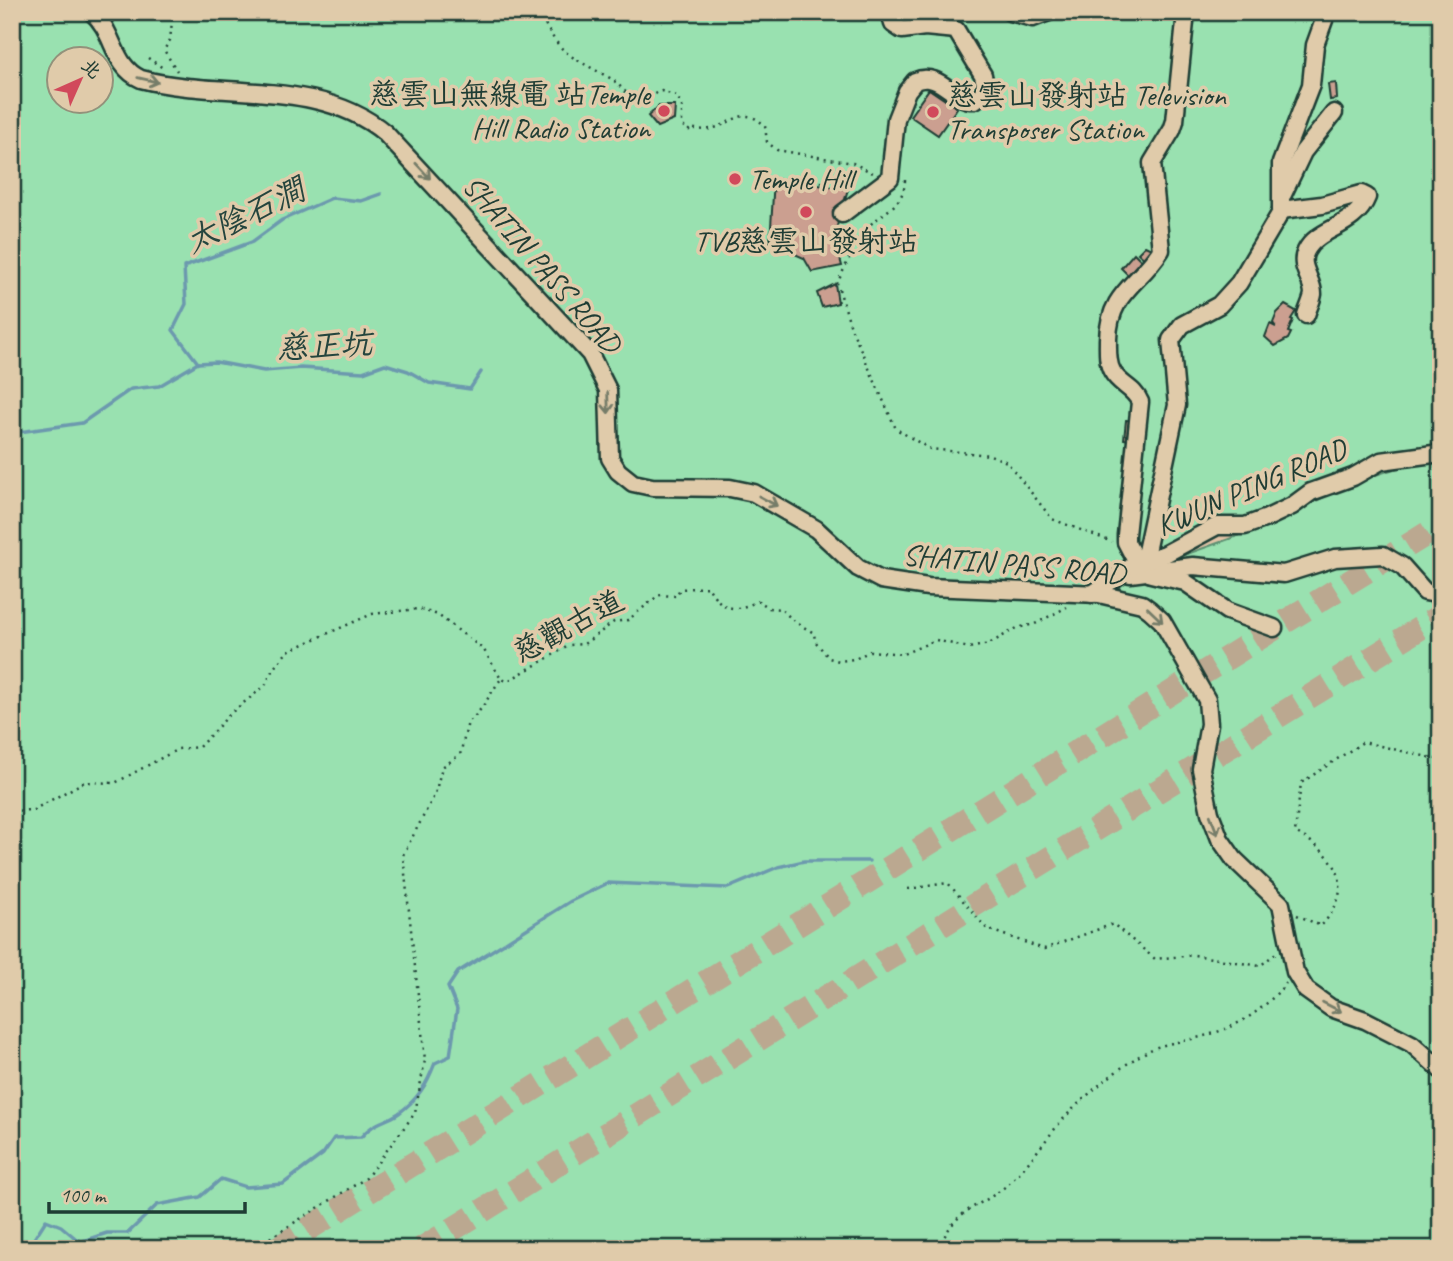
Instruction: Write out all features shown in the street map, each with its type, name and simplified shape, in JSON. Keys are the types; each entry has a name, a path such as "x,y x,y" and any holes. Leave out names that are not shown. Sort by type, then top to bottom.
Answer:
{"street":[{"name":"SHATIN PASS ROAD","path":"92,12 104,25 122,66 141,79 323,101 359,114 385,133 590,354 608,390 610,458 630,481 652,487 730,488 754,494 816,529 858,568 881,580 928,587 1092,594 1142,604 1162,621 1207,700 1209,724 1201,769 1210,813 1220,839 1234,859 1270,891 1283,909 1295,972"},
{"path":"842,214 887,183 893,172 890,155 897,119 907,91 915,81 932,79 972,101 985,92 986,83 956,30 925,27 902,30 893,24 890,12"},
{"path":"1010,12 1033,18 1049,12"},
{"path":"1186,12 1175,121 1152,163 1161,250 1118,299 1109,319 1108,354 1111,370 1133,389 1141,406 1126,535 1128,548 1141,566 1185,582 1227,611 1274,628"},
{"path":"1280,205 1281,163 1311,85 1315,45 1327,12"},
{"path":"1141,566 1177,405 1171,340 1182,325 1219,305 1239,283 1270,234 1303,152 1334,113"},
{"path":"1280,205 1322,205 1361,194 1367,197 1354,216 1307,249 1303,260 1313,292 1306,315"},
{"name":"KWUN PING ROAD","path":"1092,594 1119,575 1217,526 1245,526 1274,515 1311,492 1353,477 1381,461 1441,453"},
{"path":"1141,566 1193,566 1284,574 1335,558 1383,555 1402,566 1425,592 1441,595"},
{"path":"1295,972 1306,990 1331,1008 1364,1020 1412,1044 1441,1070"}],"path":[{"path":"173,12 170,40 164,50 166,57 176,66 177,74"},
{"path":"539,12 562,53 609,77 625,94 638,101 661,91 677,96 682,106 682,125 688,131 691,128 712,132 741,115 754,117 765,126 767,142 777,150 866,167 877,174 874,178"},
{"path":"892,164 903,176 905,183 901,199 861,235 838,283 852,330 896,429 930,449 989,455 1007,462 1052,519 1128,548"},
{"path":"786,177 858,188"},
{"name":"慈觀古道","path":"12,811 33,810 83,782 115,783 178,749 199,747 232,712 265,686 273,669 288,651 372,614 419,609 438,615 484,650 500,679 508,681 570,645 584,644 614,622 628,620 659,595 676,596 680,589 696,586 708,587 718,603 726,608 744,607 759,601 769,608 781,609 794,622 814,633 815,641 829,658 839,661 855,659 870,651 903,654 936,640 969,648 989,644 1017,628 1035,624 1069,606"},
{"path":"252,1249 366,1178 415,1112 425,1060 403,855 435,794 442,767 460,755 468,722 477,715 500,679"},
{"path":"1283,909 1321,926 1334,912 1342,887 1331,859 1320,845 1295,832 1301,783 1363,742 1441,760"},
{"path":"908,889 948,883 987,929 1044,949 1113,924 1155,959 1194,955 1260,966 1290,941"},
{"path":"939,1249 945,1233 960,1216 972,1205 1006,1186 1060,1122 1115,1072 1153,1048 1244,1022 1270,1002 1295,972"}],"green space":[{"path":"12,12 1441,12 1441,446 1394,455 1346,471 1266,512 1125,561 1103,578 1162,563 1271,524 1351,483 1397,468 1441,459 1441,1249 12,1249"}],"building":[{"path":"1336,83 1337,99 1330,100 1328,84"},
{"name":"慈雲山發射站 Television Transposer Station","path":"929,89 957,108 938,135 910,116"},
{"name":"慈雲山無線電 站Temple Hill Radio Station","path":"659,106 675,106 674,120 657,127 648,116"},
{"name":"TVB慈雲山發射站","path":"774,179 848,189 834,236 842,266 812,272 804,258 770,243"},
{"path":"1145,246 1156,251 1147,261 1138,253"},
{"path":"1134,253 1141,260 1128,275 1121,268"},
{"path":"835,284 838,303 822,307 817,293"},
{"path":"1285,305 1296,311 1288,332 1291,333 1288,339 1275,346 1265,337 1270,324 1276,327 1273,323 1277,313"},
{"path":"1126,420 1136,421 1129,440 1124,439"}],"waterway":[{"name":"太陰石澗","path":"12,433 82,423 131,389 159,386 198,363 173,330 186,304 184,267 252,242 282,220 332,198 361,201 381,194"},
{"name":"慈正坑","path":"198,363 216,362 264,371 301,368 363,372 385,364 408,371 429,383 470,389 481,372"},
{"path":"12,1249 15,1245 30,1245 46,1220 61,1226 80,1242 107,1233 128,1233 157,1205 200,1197 221,1179 246,1187 283,1184 323,1154 334,1138 361,1137 371,1128 406,1108 421,1091 435,1063 450,1056 457,1009 448,987 458,972 571,901 608,883 728,888 778,867 804,861 869,861"},
{"path":"680,1249 693,1241"}],"tunnel":[{"path":"276,1249 1441,525"},
{"path":"421,1249 1441,615"}],"place":[{"name":"慈雲山無線電 站Temple Hill Radio Station","path":"664,111"},
{"name":"慈雲山發射站 Television Transposer Station","path":"933,112"},
{"name":"Temple Hill","path":"735,179"},
{"name":"TVB慈雲山發射站","path":"806,212"}]}
